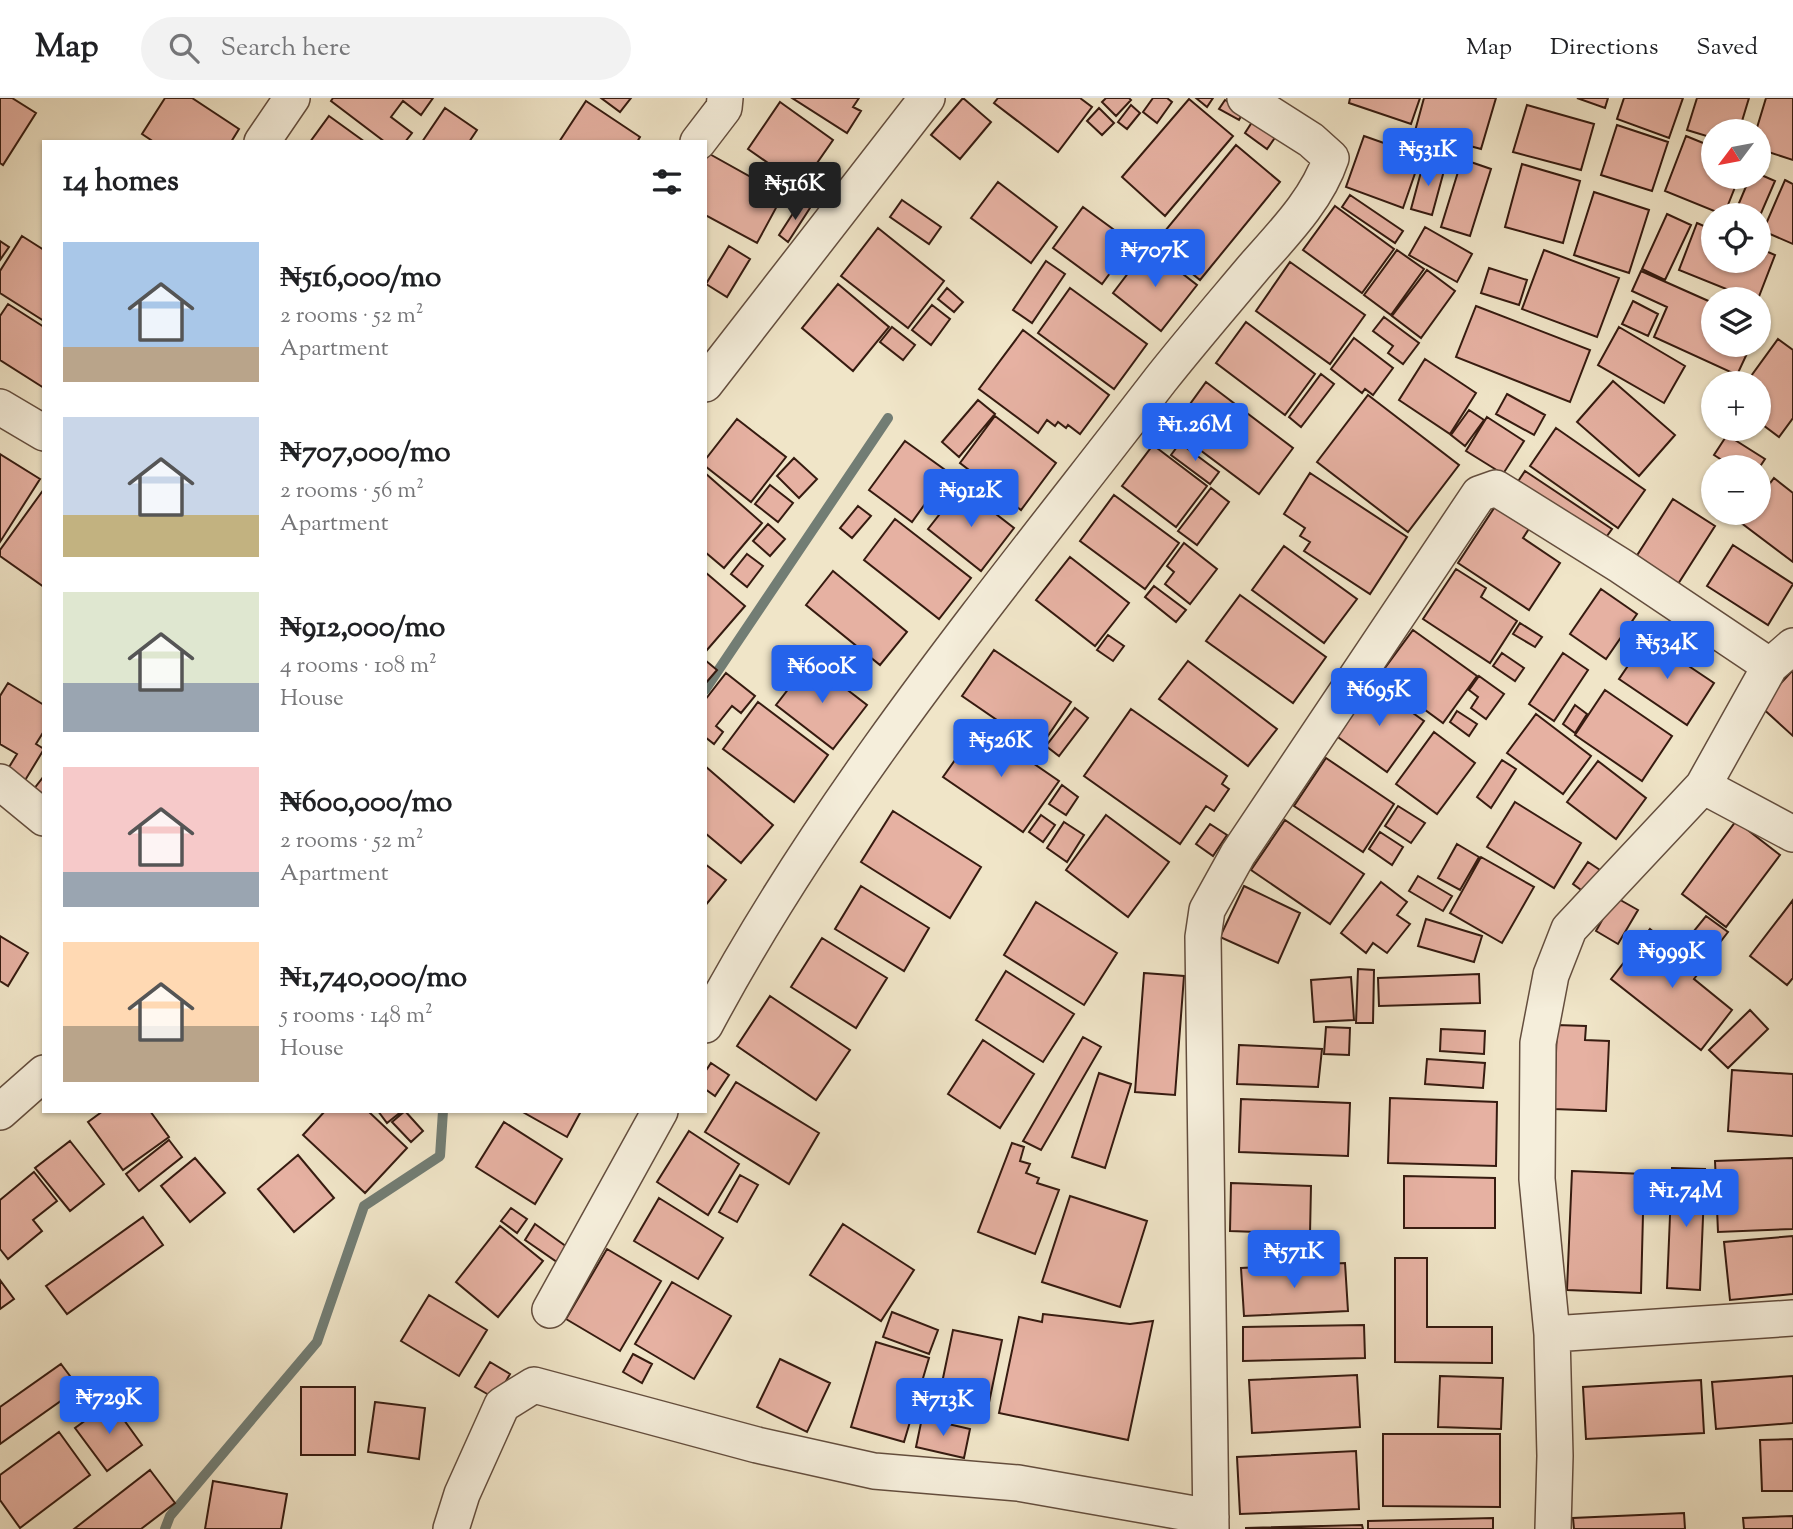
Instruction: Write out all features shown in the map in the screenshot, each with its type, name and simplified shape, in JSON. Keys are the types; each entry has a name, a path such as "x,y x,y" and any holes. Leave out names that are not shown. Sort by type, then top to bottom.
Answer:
{"street":[{"path":"263,140 292,98"},
{"path":"700,140 724,108 724,98"},
{"path":"707,381 927,98"},
{"path":"707,1022 815,839 961,638 1190,342 1286,230 1323,182 1331,158 1311,140 1245,98"},
{"path":"0,407 42,432"},
{"path":"451,1529 462,1494 502,1405 534,1385 757,1445 874,1471 1018,1483 1211,1523 1203,937 1207,910 1238,854 1479,494 1496,488 1782,656 1703,786 1569,929 1551,975 1538,1043 1537,1179 1552,1334 1555,1456 1553,1529"},
{"path":"0,782 42,816"},
{"path":"1703,786 1793,834"},
{"path":"0,1112 42,1075"},
{"path":"550,1310 659,1113"},
{"path":"1552,1334 1793,1318"}],"building":[{"path":"0,98 12,98 36,113 3,165 0,163"},
{"path":"165,98 192,98 239,129 232,140 151,140 142,134"},
{"path":"333,98 433,98 421,115 403,101 391,117 412,133 407,140 382,140 331,101"},
{"path":"601,98 631,98 620,112"},
{"path":"792,98 859,98 853,107 861,111 847,133"},
{"path":"963,98 991,122 960,159 931,135"},
{"path":"998,98 1080,98 1092,107 1058,152 994,103"},
{"path":"1106,98 1131,100 1116,116 1102,102"},
{"path":"1153,98 1167,98 1172,102 1157,123 1143,112"},
{"path":"1196,98 1213,98 1207,107"},
{"path":"1350,98 1420,98 1411,124 1349,103"},
{"path":"1424,98 1496,98 1481,149 1415,131"},
{"path":"1577,98 1608,98 1605,108"},
{"path":"1624,98 1683,98 1669,138 1617,119"},
{"path":"1697,98 1749,98 1743,119 1701,119 1701,134 1687,130"},
{"path":"1766,98 1793,98 1793,160 1771,153 1771,119 1760,119"},
{"path":"1189,99 1233,136 1165,216 1122,177"},
{"path":"1225,100 1244,111 1239,120 1219,109"},
{"path":"586,101 640,137 638,140 560,140"},
{"path":"780,102 833,140 801,186 748,149"},
{"path":"1131,105 1140,113 1127,129 1118,122"},
{"path":"1527,105 1594,124 1581,170 1513,152"},
{"path":"445,108 477,130 470,140 423,140"},
{"path":"1099,108 1114,123 1102,135 1087,121"},
{"path":"329,116 362,140 311,140"},
{"path":"1256,116 1279,132 1267,149 1245,133"},
{"path":"1617,125 1668,142 1652,191 1601,175"},
{"path":"1364,136 1421,156 1403,208 1346,187"},
{"path":"1686,136 1701,142 1701,189 1734,189 1729,203 1701,203 1701,206 1665,191"},
{"path":"1236,145 1280,182 1200,280 1155,243"},
{"path":"707,153 783,195 757,243 707,216"},
{"path":"1462,159 1491,169 1470,236 1441,227"},
{"path":"1424,161 1445,167 1432,215 1411,209"},
{"path":"1522,164 1580,181 1563,243 1505,227"},
{"path":"1771,179 1775,181 1765,203 1739,203 1745,189 1771,189"},
{"path":"1785,180 1793,184 1793,244 1771,234 1771,212"},
{"path":"998,182 1057,227 1031,263 971,218"},
{"path":"1594,192 1649,210 1629,273 1574,255"},
{"path":"1350,195 1403,231 1395,243 1342,207"},
{"path":"902,200 941,227 929,244 890,217"},
{"path":"801,201 810,208 788,242 779,235"},
{"path":"1335,206 1394,249 1362,293 1303,250"},
{"path":"1083,207 1132,243 1102,284 1053,248"},
{"path":"1667,214 1691,225 1665,280 1642,269"},
{"path":"1697,223 1701,225 1701,273 1768,273 1763,287 1721,287 1679,270"},
{"path":"1425,227 1472,254 1457,282 1409,255"},
{"path":"878,228 944,281 908,328 841,276"},
{"path":"22,236 42,249 42,320 0,293 0,271"},
{"path":"0,241 9,247 0,260"},
{"path":"729,246 750,259 727,297 707,282"},
{"path":"1148,247 1197,285 1161,331 1113,293"},
{"path":"1397,250 1424,269 1391,315 1364,295"},
{"path":"1544,250 1619,278 1597,337 1522,309"},
{"path":"1046,261 1065,274 1032,323 1013,310"},
{"path":"1290,262 1365,315 1330,364 1256,311"},
{"path":"1489,268 1527,280 1519,305 1481,293"},
{"path":"1427,270 1455,291 1421,338 1392,316"},
{"path":"1641,271 1701,298 1701,357 1745,357 1739,371 1728,371 1654,337 1667,307 1632,291"},
{"path":"838,284 889,327 853,371 802,328"},
{"path":"947,288 963,302 954,312 938,299"},
{"path":"1070,288 1147,344 1114,389 1038,333"},
{"path":"1633,301 1658,314 1648,336 1622,324"},
{"path":"8,304 42,326 42,387 0,360 0,316"},
{"path":"932,305 950,319 931,345 912,330"},
{"path":"1476,306 1590,350 1570,402 1456,357"},
{"path":"1384,317 1419,343 1403,364 1388,353 1393,346 1373,331"},
{"path":"1246,322 1315,374 1285,415 1216,363"},
{"path":"892,327 915,345 903,360 880,342"},
{"path":"1619,327 1685,366 1664,403 1598,365"},
{"path":"1023,330 1109,395 1080,434 1068,425 1066,428 1058,422 1055,426 1047,420 1038,433 979,389"},
{"path":"1354,338 1393,368 1373,395 1365,389 1362,393 1331,369"},
{"path":"1778,339 1793,350 1793,418 1779,437 1771,431 1771,371 1755,371 1765,357 1771,357 1771,349"},
{"path":"1425,359 1476,393 1450,434 1399,400"},
{"path":"1321,374 1334,384 1301,427 1289,417"},
{"path":"1613,381 1675,435 1639,476 1577,422"},
{"path":"1206,382 1293,448 1259,494 1172,429"},
{"path":"1507,394 1545,415 1534,435 1496,414"},
{"path":"1368,395 1459,465 1408,532 1317,462"},
{"path":"978,400 995,414 959,457 942,442"},
{"path":"1469,410 1484,420 1465,446 1451,435"},
{"path":"995,416 1056,463 1021,510 960,463"},
{"path":"1487,417 1524,441 1503,474 1466,451"},
{"path":"737,419 786,457 751,502 707,468 707,457"},
{"path":"1556,428 1645,490 1618,528 1530,466"},
{"path":"905,441 948,472 912,522 869,490"},
{"path":"1723,441 1736,441 1759,455 1714,455"},
{"path":"1180,443 1219,472 1210,484 1171,455"},
{"path":"1153,445 1207,486 1176,527 1122,486"},
{"path":"0,454 40,479 0,542"},
{"path":"794,458 817,479 799,498 777,476"},
{"path":"1525,471 1612,529 1602,543 1515,486"},
{"path":"1310,473 1407,537 1370,594 1304,551 1310,542 1300,536 1305,528 1284,514"},
{"path":"707,475 762,523 724,568 707,554"},
{"path":"1774,478 1793,493 1793,562 1744,525 1771,525 1771,482"},
{"path":"770,485 793,503 778,522 755,504"},
{"path":"961,487 1014,528 981,571 928,529"},
{"path":"1211,488 1229,502 1197,545 1178,531"},
{"path":"42,492 42,586 0,556 0,550"},
{"path":"1114,495 1179,543 1145,589 1080,541"},
{"path":"1500,499 1534,521 1523,538 1560,563 1529,610 1458,563"},
{"path":"1673,499 1701,517 1701,525 1715,526 1678,584 1636,557"},
{"path":"858,506 871,516 852,538 840,528"},
{"path":"895,519 971,578 939,619 864,560"},
{"path":"768,524 785,539 770,556 753,541"},
{"path":"1184,543 1217,569 1190,604 1165,584 1174,572 1167,566"},
{"path":"1733,545 1793,584 1768,625 1707,586"},
{"path":"1284,546 1357,599 1324,643 1252,590"},
{"path":"747,554 763,566 747,587 731,574"},
{"path":"1070,557 1129,603 1095,646 1036,600"},
{"path":"1456,569 1486,588 1481,597 1517,621 1490,663 1423,619"},
{"path":"833,571 907,632 880,665 806,605"},
{"path":"707,574 745,606 707,650"},
{"path":"1154,586 1186,610 1176,622 1145,597"},
{"path":"1601,589 1637,614 1606,659 1570,634"},
{"path":"1240,595 1326,657 1293,703 1206,641"},
{"path":"1520,623 1542,637 1535,647 1513,634"},
{"path":"1413,630 1477,676 1443,723 1379,676"},
{"path":"1108,635 1124,646 1113,661 1097,650"},
{"path":"1647,638 1714,683 1687,725 1619,679"},
{"path":"994,650 1071,702 1039,749 962,696"},
{"path":"1502,653 1524,668 1515,681 1493,666"},
{"path":"1563,653 1588,670 1554,721 1529,704"},
{"path":"810,661 867,705 833,749 776,705"},
{"path":"1188,661 1277,729 1248,766 1159,699"},
{"path":"707,662 717,670 707,682"},
{"path":"1793,670 1793,736 1760,706"},
{"path":"726,673 755,696 741,713 732,706 716,726 723,732 714,744 707,739 707,697"},
{"path":"1479,676 1504,694 1486,719 1471,708 1478,697 1469,690"},
{"path":"8,683 42,704 42,734 36,744 42,748 42,752 21,787 3,777 17,754 0,744 0,696"},
{"path":"1371,683 1424,721 1387,772 1335,735"},
{"path":"1605,690 1672,736 1642,781 1575,735"},
{"path":"758,702 828,755 794,802 723,749"},
{"path":"1575,705 1587,714 1575,733 1563,724"},
{"path":"1075,708 1088,718 1059,756 1046,746"},
{"path":"1131,709 1227,776 1222,784 1229,789 1214,811 1206,806 1180,844 1084,776"},
{"path":"1457,711 1477,724 1469,736 1450,722"},
{"path":"1536,714 1591,756 1563,794 1507,753"},
{"path":"979,726 1059,781 1023,832 943,777"},
{"path":"1434,732 1475,763 1437,814 1396,784"},
{"path":"1326,758 1394,804 1363,852 1294,806"},
{"path":"1502,760 1516,769 1491,808 1477,797"},
{"path":"1598,761 1646,798 1616,839 1567,802"},
{"path":"707,768 773,825 741,863 707,835"},
{"path":"42,779 42,803 30,794"},
{"path":"1062,785 1078,797 1066,815 1049,804"},
{"path":"1515,802 1581,843 1554,888 1487,847"},
{"path":"1398,806 1425,823 1411,843 1385,826"},
{"path":"893,811 981,867 950,918 861,862"},
{"path":"1041,815 1055,825 1043,842 1029,832"},
{"path":"1106,815 1169,862 1128,917 1066,870"},
{"path":"1285,820 1364,874 1330,924 1251,870"},
{"path":"1736,821 1780,855 1726,927 1682,894"},
{"path":"1064,822 1084,835 1067,862 1047,848"},
{"path":"1210,824 1227,835 1213,856 1196,844"},
{"path":"1380,832 1403,847 1392,865 1369,849"},
{"path":"1457,844 1479,857 1460,890 1438,878"},
{"path":"1481,857 1534,887 1502,943 1450,913"},
{"path":"1588,862 1603,872 1588,895 1573,884"},
{"path":"707,866 726,880 707,904"},
{"path":"1418,876 1452,896 1443,911 1409,891"},
{"path":"1381,882 1407,902 1397,915 1410,924 1387,953 1373,943 1366,953 1341,933"},
{"path":"861,886 929,928 904,971 835,929"},
{"path":"1244,886 1300,913 1278,963 1220,937"},
{"path":"1615,897 1638,910 1618,944 1596,931"},
{"path":"1793,900 1793,978 1787,985 1750,956"},
{"path":"1036,902 1117,953 1084,1005 1004,955"},
{"path":"1706,916 1728,932 1707,959 1685,942"},
{"path":"1426,919 1482,936 1474,962 1418,946"},
{"path":"1650,929 1701,970 1694,979 1732,1010 1701,1050 1611,979"},
{"path":"0,936 28,953 8,986 0,981"},
{"path":"822,938 887,978 856,1028 791,987"},
{"path":"1358,969 1374,970 1373,1023 1356,1023"},
{"path":"1006,971 1074,1014 1043,1062 976,1020"},
{"path":"1144,973 1184,976 1175,1095 1135,1092"},
{"path":"1479,974 1480,1003 1379,1006 1378,978"},
{"path":"1351,977 1354,1020 1314,1022 1311,980"},
{"path":"770,996 850,1050 816,1100 737,1046"},
{"path":"1750,1010 1768,1029 1728,1068 1709,1050"},
{"path":"1557,1025 1586,1026 1585,1040 1609,1041 1606,1111 1554,1109"},
{"path":"1326,1027 1350,1028 1349,1055 1324,1054"},
{"path":"1441,1029 1485,1031 1484,1054 1440,1051"},
{"path":"1083,1037 1101,1047 1041,1150 1023,1141"},
{"path":"983,1040 1034,1074 1000,1128 948,1094"},
{"path":"1239,1045 1322,1049 1318,1087 1237,1084"},
{"path":"1427,1059 1485,1063 1483,1088 1425,1084"},
{"path":"711,1063 729,1075 715,1096 707,1090 707,1069"},
{"path":"1732,1070 1793,1074 1793,1136 1728,1131"},
{"path":"1099,1073 1131,1084 1105,1168 1072,1157"},
{"path":"736,1082 819,1133 789,1184 705,1132"},
{"path":"1390,1098 1497,1102 1496,1166 1388,1163"},
{"path":"1241,1099 1350,1103 1348,1156 1239,1152"},
{"path":"100,1113 151,1113 169,1137 123,1170 88,1122"},
{"path":"323,1113 370,1113 407,1148 365,1193 303,1135"},
{"path":"380,1113 400,1113 387,1123"},
{"path":"403,1113 407,1113 423,1131 411,1142 392,1122"},
{"path":"525,1113 580,1113 567,1137"},
{"path":"504,1122 562,1159 535,1204 476,1167"},
{"path":"689,1131 739,1164 708,1215 657,1182"},
{"path":"169,1140 182,1157 139,1191 126,1174"},
{"path":"70,1141 104,1184 70,1211 35,1168"},
{"path":"1012,1143 1024,1147 1020,1161 1030,1164 1026,1173 1039,1178 1037,1183 1059,1190 1035,1254 978,1232"},
{"path":"298,1155 334,1198 294,1232 258,1189"},
{"path":"195,1158 225,1193 190,1222 161,1186"},
{"path":"1793,1158 1793,1229 1718,1232 1715,1161"},
{"path":"1672,1168 1705,1169 1700,1290 1667,1288"},
{"path":"1572,1171 1644,1174 1644,1187 1657,1187 1656,1214 1643,1214 1641,1293 1567,1290"},
{"path":"34,1172 57,1201 33,1220 42,1231 8,1259 0,1249 0,1200"},
{"path":"740,1175 758,1185 737,1222 719,1212"},
{"path":"1404,1176 1495,1178 1495,1228 1404,1228"},
{"path":"1231,1183 1311,1186 1310,1234 1230,1231"},
{"path":"1070,1196 1147,1221 1120,1307 1042,1282"},
{"path":"659,1198 723,1238 698,1279 634,1241"},
{"path":"511,1208 527,1219 517,1233 501,1221"},
{"path":"143,1217 163,1245 67,1314 46,1286"},
{"path":"535,1224 567,1247 557,1262 525,1240"},
{"path":"843,1224 914,1270 881,1321 810,1275"},
{"path":"500,1226 543,1261 498,1317 456,1282"},
{"path":"1793,1236 1793,1294 1730,1300 1724,1242"},
{"path":"607,1249 661,1281 620,1351 566,1319"},
{"path":"1395,1258 1427,1258 1427,1327 1492,1327 1492,1363 1395,1362"},
{"path":"1345,1263 1348,1311 1244,1316 1241,1268"},
{"path":"0,1280 14,1299 0,1309"},
{"path":"672,1282 731,1316 694,1379 635,1344"},
{"path":"429,1295 487,1330 459,1376 401,1341"},
{"path":"892,1312 938,1330 929,1354 883,1337"},
{"path":"1043,1314 1130,1324 1153,1321 1128,1440 999,1413 1019,1317 1042,1322"},
{"path":"1364,1325 1365,1358 1243,1361 1243,1327"},
{"path":"953,1330 1002,1340 986,1417 937,1407"},
{"path":"876,1342 929,1358 904,1442 851,1427"},
{"path":"633,1354 652,1364 642,1383 623,1372"},
{"path":"780,1359 830,1383 807,1432 757,1407"},
{"path":"490,1362 510,1374 496,1399 475,1387"},
{"path":"61,1364 79,1388 0,1444 0,1407"},
{"path":"1357,1375 1360,1427 1252,1433 1249,1380"},
{"path":"1440,1376 1503,1378 1501,1429 1438,1427"},
{"path":"1793,1376 1793,1423 1716,1429 1712,1382"},
{"path":"1701,1380 1704,1433 1586,1439 1583,1387"},
{"path":"301,1387 355,1387 355,1455 301,1455"},
{"path":"111,1402 142,1445 107,1471 75,1428"},
{"path":"375,1402 425,1408 419,1459 368,1452"},
{"path":"922,1418 970,1429 964,1458 916,1447"},
{"path":"59,1432 90,1475 20,1528 0,1500 0,1475"},
{"path":"1383,1434 1500,1434 1500,1507 1383,1506"},
{"path":"1793,1439 1793,1491 1762,1491 1760,1440"},
{"path":"1356,1451 1359,1509 1240,1514 1237,1457"},
{"path":"150,1470 175,1503 141,1529 74,1529"},
{"path":"213,1481 287,1494 281,1529 205,1529"},
{"path":"1684,1513 1685,1529 1574,1529 1573,1518"},
{"path":"1793,1516 1793,1529 1744,1529 1743,1518"},
{"path":"1493,1518 1493,1529 1368,1529 1368,1521"},
{"path":"1362,1525 1363,1529 1245,1528"}],"waterway":[{"path":"707,687 888,418"},
{"path":"165,1529 170,1516 317,1342 364,1206 440,1156 443,1113"}]}
